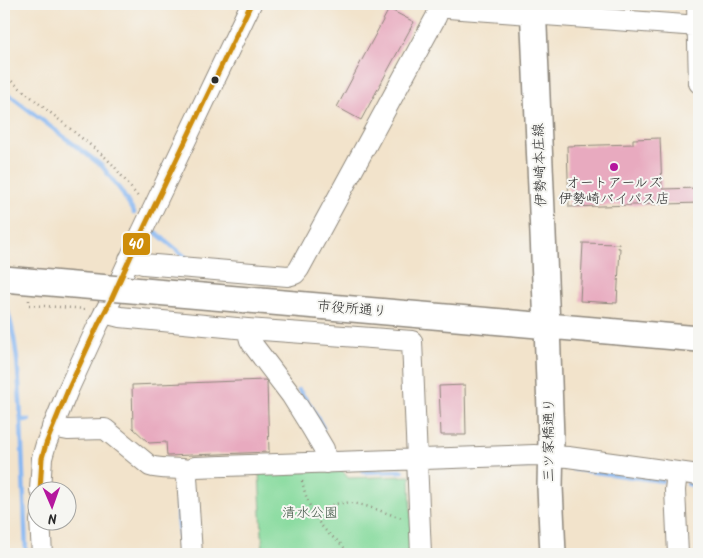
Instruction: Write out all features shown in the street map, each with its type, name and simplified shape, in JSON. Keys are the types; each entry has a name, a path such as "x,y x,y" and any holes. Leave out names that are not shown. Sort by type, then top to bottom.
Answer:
{"main road":[{"name":"伊勢崎本庄線","path":"533,9 547,326"},
{"name":"市役所通り","path":"4,280 699,339"},
{"name":"三ツ家橋通り","path":"547,326 553,554"}],"street":[{"path":"41,480 42,458 52,427 99,312 111,300 251,4"},
{"path":"697,4 699,83"},
{"path":"129,259 143,264 288,276 295,274 300,269 436,16 438,5 458,8 533,9 699,26"},
{"path":"99,312 120,317 412,342 421,554"},
{"path":"247,329 250,340 291,395 324,449 326,463"},
{"path":"52,427 68,430 106,429 150,466 156,468 189,470 195,468 534,455 699,475"},
{"path":"189,470 187,476 192,554"},
{"path":"677,472 675,490 678,554"},
{"path":"41,530 42,554"}],"path":[{"path":"4,75 105,157 140,200 153,209"},
{"path":"29,305 99,312"},
{"path":"301,478 307,502 316,517 329,534 344,546 348,554"},
{"path":"316,517 335,504 357,504 367,505 380,512 404,518"}],"green space":[{"name":"清水公園","path":"342,470 348,478 410,476 412,554 263,554 259,472"}],"building":[{"path":"389,9 414,22 361,120 337,107"},
{"name":"オートアールズ 伊勢崎バイパス店","path":"660,138 662,189 699,188 699,203 569,207 567,146 633,144 633,139"},
{"path":"583,243 619,244 617,303 580,301"},
{"path":"265,380 267,382 269,452 167,456 166,442 149,443 133,428 132,385"},
{"path":"465,385 466,435 441,435 439,386"}],"waterway":[{"path":"4,91 102,166 121,191 134,213"},
{"path":"154,231 189,260"},
{"path":"4,300 15,344 21,420 29,420"},
{"path":"299,390 311,406 323,428"},
{"path":"21,420 26,554"},
{"path":"490,467 529,466"},
{"path":"573,469 662,481"},
{"path":"363,472 403,471"},
{"path":"177,476 180,554"},
{"path":"688,484 699,486"}],"transit line":[{"name":"40","path":"41,480 42,458 46,444 68,390 251,4"}],"place":[{"name":"オートアールズ 伊勢崎バイパス店","path":"614,167"}]}
